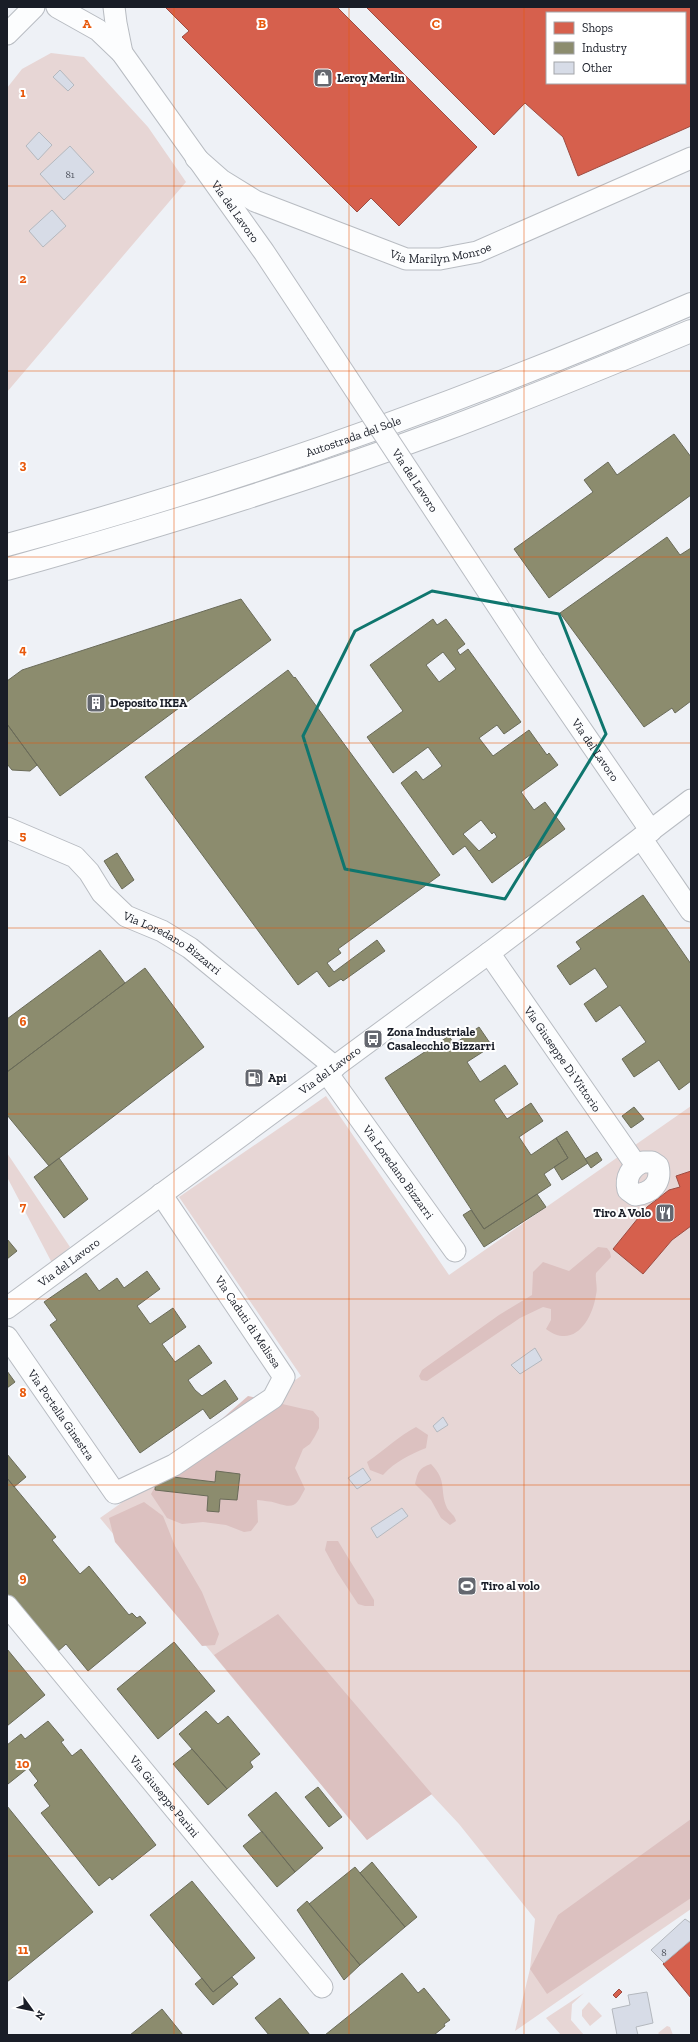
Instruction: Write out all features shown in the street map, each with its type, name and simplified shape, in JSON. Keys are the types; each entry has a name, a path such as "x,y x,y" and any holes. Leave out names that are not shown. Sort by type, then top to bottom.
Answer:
{"highway":[{"name":"Autostrada del Sole","path":"7,545 207,487 356,438 464,398 589,348 691,304"},
{"name":"Autostrada del Sole","path":"7,569 235,502 444,430 592,373 691,331"},
{"path":"7,541 41,536"}],"street":[{"path":"7,34 34,7"},
{"name":"Via del Lavoro","path":"57,7 98,30 122,53 264,252 534,661 646,835"},
{"name":"Via del Lavoro","path":"114,7 122,53"},
{"name":"Via Marilyn Monroe","path":"196,158 234,190 273,209 406,259 440,260 476,252 691,158"},
{"name":"Via del Lavoro","path":"7,1308 489,953 691,800"},
{"name":"Via Loredano Bizzarri","path":"7,828 75,856 89,872 102,893 126,916 162,931 190,948 331,1070 455,1251"},
{"path":"646,835 691,911"},
{"name":"Via Giuseppe Di Vittorio","path":"489,953 636,1165"},
{"name":"Via Caduti di Melissa","path":"115,1492 174,1465 273,1398 284,1377 161,1194"},
{"name":"Via Portella Ginestra","path":"7,1337 115,1492"},
{"name":"Via Giuseppe Parini","path":"7,1606 322,1987"}],"highlighted area":[{"path":"432,591 559,614 606,734 505,899 345,869 303,736 355,631"}],"shaded area":[{"path":"51,53 84,57 148,127 186,182 7,392 7,88 22,69"},
{"path":"326,1096 449,1275 691,1106 691,1909 515,2031 530,1969 535,1919 459,1824 431,1794 367,1840 100,1518 301,1376 179,1197"},
{"path":"7,1153 70,1247 52,1263 7,1177"},
{"path":"598,1247 607,1248 611,1257 596,1273 597,1292 594,1304 586,1322 580,1329 573,1334 565,1336 556,1335 546,1329 551,1320 551,1309 543,1307 520,1318 427,1381 421,1380 419,1376 422,1370 499,1315 532,1295 533,1272 543,1262 569,1271"},
{"path":"248,1396 313,1411 319,1418 319,1428 310,1444 303,1449 295,1468 305,1489 299,1499 294,1505 291,1506 257,1500 258,1522 251,1531 244,1532 226,1525 203,1522 182,1524 167,1518 151,1494 174,1452 200,1461 216,1424"},
{"path":"416,1427 428,1435 426,1448 403,1459 383,1475 370,1470 367,1462 404,1434"},
{"path":"431,1464 440,1476 447,1508 454,1516 456,1521 450,1525 441,1518 431,1500 415,1484 419,1471 423,1467"},
{"path":"144,1502 163,1516 175,1546 202,1592 219,1634 215,1645 202,1646 115,1542 109,1518"},
{"path":"327,1541 338,1541 374,1600 374,1606 358,1604 337,1572 325,1550"},
{"path":"278,1614 432,1794 367,1840 214,1655"},
{"path":"691,1819 691,1898 547,1994 530,1969 558,1915"},
{"path":"584,1993 572,2004 571,2020 584,2035 561,2035 546,2018"},
{"path":"589,2002 602,2016 590,2026 582,2016 582,2010"},
{"path":"667,2026 670,2027 673,2035 660,2035 658,2033"}],"building: Shops":[{"path":"165,7 337,7 477,147 399,226 371,198 357,212 182,37 189,31"},
{"path":"366,7 691,7 691,126 578,176 563,137 525,103 494,135"},
{"path":"691,1171 691,1226 672,1240 643,1274 613,1249 647,1207 669,1190 680,1187 676,1176"},
{"path":"691,1940 691,1998 663,1964"},
{"path":"619,1989 622,1992 616,1998 613,1995"}],"building: Industry":[{"path":"674,434 691,457 691,495 549,598 514,549 593,492 584,480 608,462 617,475"},
{"path":"667,537 680,555 691,548 691,701 675,713 672,708 644,727 560,613"},
{"name":"Deposito IKEA","path":"241,599 271,640 60,796 7,724 7,681 22,670"},
{"path":"433,619 437,625 446,619 465,644 457,650 460,655 468,649 521,722 504,734 497,725 479,738 493,756 529,730 547,755 549,753 558,765 521,792 534,810 545,802 565,829 492,883 465,846 453,855 401,783 416,771 423,780 442,766 428,747 393,773 367,737 403,711 370,665","holes":["443,652 456,669 439,682 426,665","481,820 492,834 494,832 497,837 479,851 463,834"]},
{"path":"288,670 294,678 295,677 440,875 338,949 341,953 327,963 334,972 377,940 385,951 343,981 341,979 329,987 317,971 298,985 145,777"},
{"path":"7,724 37,765 30,771 12,770 7,764"},
{"path":"117,853 134,880 122,889 104,861"},
{"path":"643,895 691,964 691,1081 679,1090 659,1060 634,1077 622,1059 646,1042 620,1005 596,1022 584,1004 608,987 595,968 570,985 557,966 581,949 576,942"},
{"path":"100,950 125,983 7,1072 7,1019"},
{"path":"145,968 204,1047 49,1166 7,1115 7,1072"},
{"path":"479,1027 492,1046 467,1062 480,1082 505,1065 518,1084 494,1100 507,1119 531,1103 543,1121 519,1137 531,1155 556,1138 568,1158 544,1174 551,1185 484,1229 385,1078 449,1036 454,1044"},
{"path":"634,1107 644,1119 631,1128 622,1116"},
{"path":"567,1131 588,1163 562,1180 554,1167 568,1158 556,1138"},
{"path":"597,1152 602,1160 591,1168 585,1159"},
{"path":"59,1158 88,1199 64,1218 34,1177"},
{"path":"537,1194 546,1207 484,1247 463,1215 471,1210 484,1229"},
{"path":"7,1239 17,1251 7,1259"},
{"path":"147,1271 160,1289 137,1306 150,1324 173,1308 186,1327 162,1344 175,1362 199,1345 212,1363 188,1380 195,1390 202,1396 225,1380 238,1399 210,1419 203,1409 140,1453 50,1325 57,1320 44,1302 86,1273 99,1291 117,1278 124,1288"},
{"path":"7,1371 15,1382 7,1388"},
{"path":"7,1454 26,1477 14,1487 7,1478"},
{"path":"216,1471 240,1474 237,1500 220,1499 219,1512 207,1511 208,1496 155,1490 156,1475 215,1482"},
{"path":"7,1478 56,1537 52,1540 80,1574 89,1566 129,1615 132,1613 137,1618 140,1616 146,1623 88,1671 66,1644 56,1653 7,1594"},
{"path":"174,1642 215,1691 158,1739 117,1689"},
{"path":"7,1649 45,1695 7,1726"},
{"path":"206,1711 218,1724 228,1716 260,1754 250,1762 253,1767 227,1789 179,1734"},
{"path":"48,1721 64,1740 61,1742 72,1756 81,1749 156,1845 112,1880 110,1877 99,1886 41,1813 50,1806 34,1785 38,1781 28,1768 8,1784 7,1783 7,1745 21,1734 25,1739"},
{"path":"192,1749 227,1789 208,1805 173,1764"},
{"path":"318,1787 342,1817 329,1827 305,1797"},
{"path":"276,1792 323,1848 295,1872 248,1815"},
{"path":"7,1806 93,1912 7,1982"},
{"path":"262,1831 295,1872 277,1887 243,1846"},
{"path":"372,1862 417,1917 405,1927 360,1873"},
{"path":"355,1867 405,1927 360,1965 309,1904"},
{"path":"192,1881 255,1958 213,1992 150,1915"},
{"path":"307,1901 360,1965 344,1980 297,1910"},
{"path":"402,1973 418,1993 424,1988 450,2020 434,2035 325,2035"},
{"path":"232,1977 238,1984 213,2005 195,1984 202,1978 213,1992"},
{"path":"280,1998 310,2035 269,2035 255,2018"},
{"path":"162,2009 183,2035 130,2035"}],"building: Other":[{"path":"60,70 74,85 68,91 53,77"},
{"path":"39,132 52,145 38,160 26,146"},
{"path":"70,146 94,172 64,200 40,174"},
{"path":"52,210 66,226 43,247 29,231"},
{"path":"535,1348 542,1360 520,1374 511,1365"},
{"path":"443,1417 448,1425 437,1432 433,1426"},
{"path":"363,1468 371,1480 357,1489 348,1478"},
{"path":"402,1508 408,1516 377,1538 371,1528"},
{"path":"685,1919 691,1923 691,1940 664,1963 651,1950"},
{"path":"647,1992 653,2023 636,2027 638,2035 617,2035 612,2009 630,2005 628,1995"}],"place":[{"name":"Leroy Merlin","path":"323,78"},
{"name":"Deposito IKEA","path":"96,703"},
{"name":"Zona Industriale Casalecchio Bizzarri","path":"373,1039"},
{"name":"Api","path":"254,1078"},
{"name":"Tiro A Volo","path":"665,1213"},
{"name":"Tiro al volo","path":"467,1586"}]}
